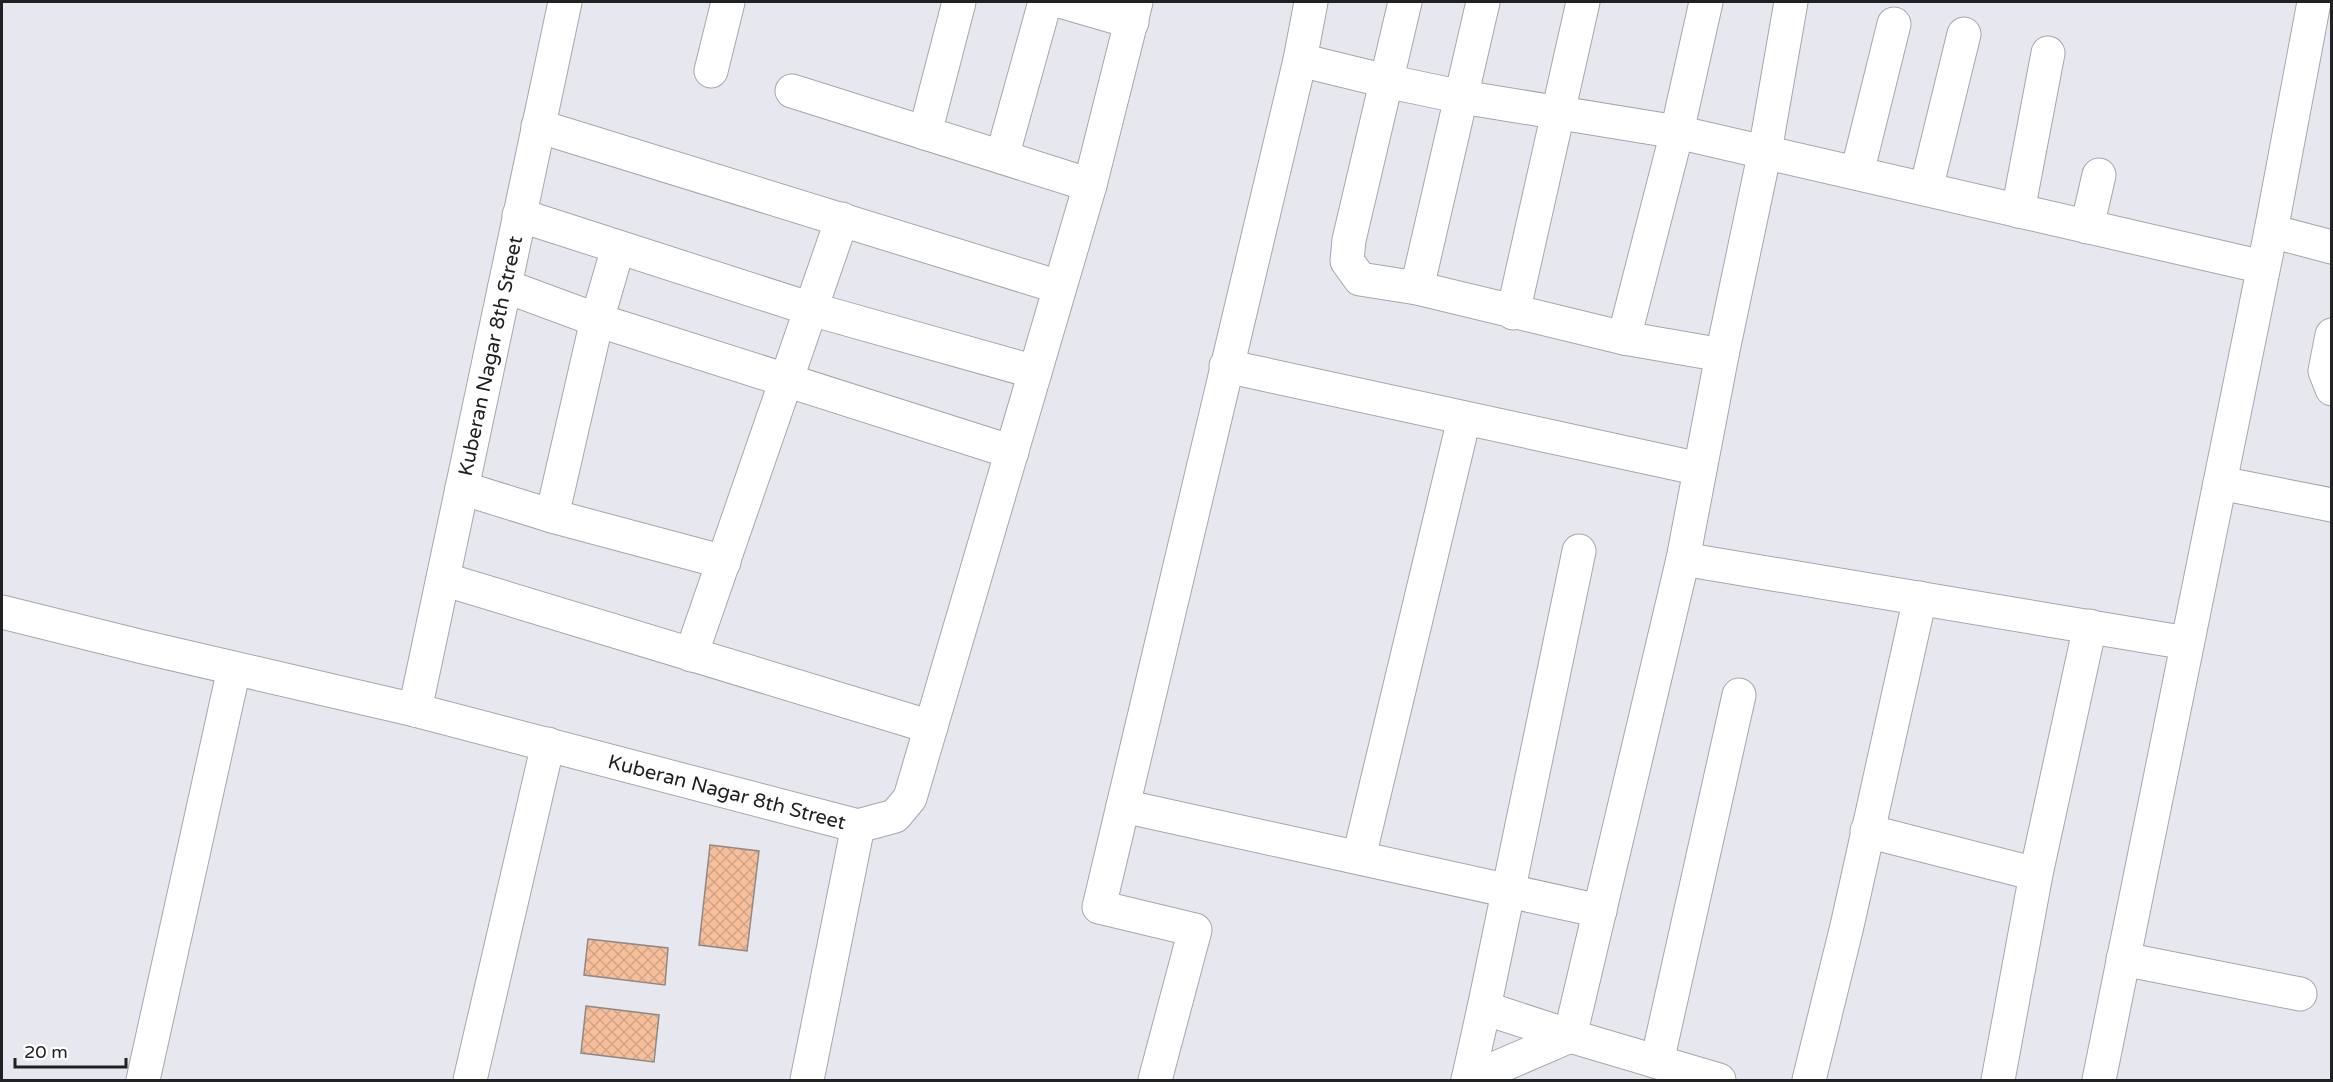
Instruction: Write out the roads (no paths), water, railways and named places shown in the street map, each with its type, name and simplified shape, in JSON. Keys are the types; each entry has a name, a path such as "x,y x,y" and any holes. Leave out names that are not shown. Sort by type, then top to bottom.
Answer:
{"street":[{"name":"Kuberan Nagar 8th Street","path":"415,710 565,2"},
{"path":"711,71 728,2"},
{"path":"925,134 959,2"},
{"path":"1002,157 1046,2"},
{"path":"858,826 895,816 910,798 1090,185 1134,12 1063,2"},
{"path":"1155,1080 1195,930 1099,907 1300,60 1311,2"},
{"path":"1405,2 1349,240 1347,261 1360,279 1417,288 1624,338 1722,355"},
{"path":"1417,288 1483,2"},
{"path":"1513,313 1583,2"},
{"path":"1624,338 1677,132 1706,2"},
{"path":"1570,1036 1683,559 1722,355 1765,152 1791,2"},
{"path":"2099,1080 2271,231 2314,2"},
{"path":"1857,173 1894,24"},
{"path":"1926,189 1964,34"},
{"path":"2018,211 2048,53"},
{"path":"1300,60 1462,97 1677,132 2263,267"},
{"path":"792,91 1090,185"},
{"path":"538,126 1059,287"},
{"path":"2087,227 2099,175"},
{"path":"519,215 811,309 1035,372"},
{"path":"691,655 842,219"},
{"path":"2271,231 2331,247"},
{"path":"552,516 597,320 618,248"},
{"path":"505,286 597,320 1012,452"},
{"path":"2331,335 2325,371 2331,389"},
{"path":"1226,366 1700,469"},
{"path":"1359,857 1464,419"},
{"path":"2220,483 2331,505"},
{"path":"462,488 552,516 724,562"},
{"path":"1468,1080 1579,551"},
{"path":"1683,559 2187,643"},
{"path":"443,579 931,728"},
{"path":"1809,1080 1847,926 1920,598"},
{"name":"Kuberan Nagar 8th Street","path":"2,612 234,669 415,710 858,826 807,1080"},
{"path":"1998,1080 2036,874 2091,626"},
{"path":"143,1080 234,669"},
{"path":"1657,1062 1739,695"},
{"path":"470,1080 548,744"},
{"path":"1123,806 1600,910"},
{"path":"1867,831 2036,874"},
{"path":"2123,959 2300,994"},
{"path":"1484,1008 1719,1080"},
{"path":"1468,1080 1570,1036"}]}
